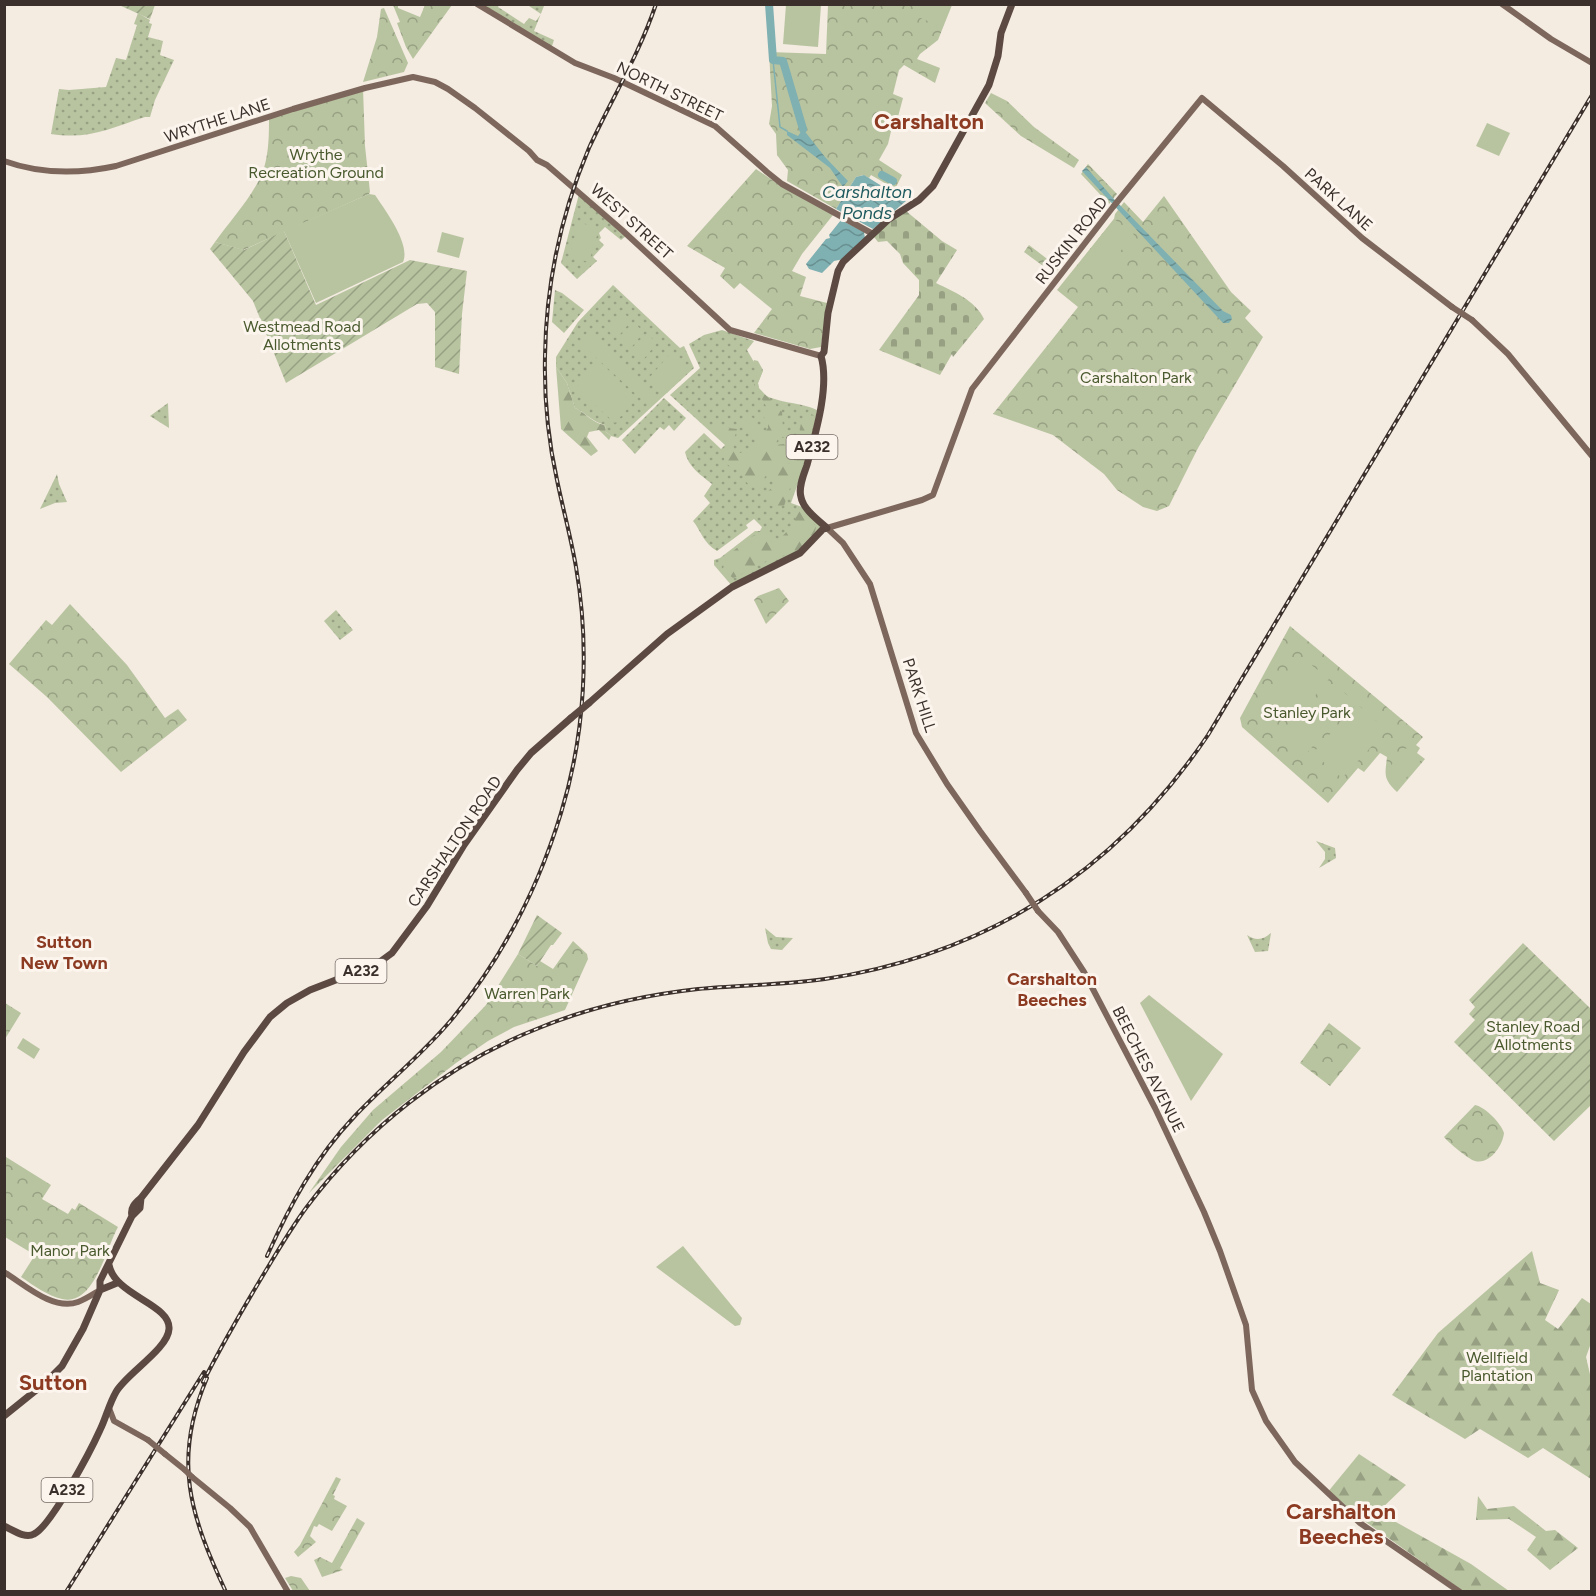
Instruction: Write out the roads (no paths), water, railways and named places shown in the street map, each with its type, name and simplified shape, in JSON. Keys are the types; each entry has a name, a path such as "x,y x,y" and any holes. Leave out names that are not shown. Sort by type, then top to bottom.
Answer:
{"highway":[{"name":"A232","path":"827,528 804,504 800,491 819,410 824,377 821,356 824,352 828,313 836,276 843,262 889,219 924,196 944,169 992,78 1001,33 1012,4"},
{"name":"CARSHALTON ROAD","path":"4,1416 62,1366 100,1290 100,1281 110,1265 132,1216 133,1207 198,1125 244,1052 270,1017 287,1003 310,990 377,964 392,953 427,906 464,846 531,753 668,634 732,587 793,558 827,528"},
{"path":"100,1290 117,1283 110,1265"},
{"name":"A232","path":"4,1526 28,1536 36,1534 47,1522 101,1428 121,1384 156,1350 168,1334 169,1326 164,1315 117,1283"}],"main road":[{"name":"NORTH STREET","path":"477,4 575,63 614,78 715,126 782,184 873,234"},
{"path":"1502,4 1551,39 1592,63"},
{"name":"WRYTHE LANE","path":"4,161 36,170 70,172 99,170 363,88 410,78 435,82"},
{"name":"WEST STREET","path":"435,82 475,108 537,160 547,165 730,330 821,356"},
{"name":"PARK LANE","path":"1202,98 1283,166 1362,238 1472,320 1508,354 1592,456"},
{"name":"RUSKIN ROAD","path":"827,528 928,498 935,490 972,389 1202,98"},
{"name":"PARK HILL","path":"827,528 843,543 870,584 916,733 947,784 1026,893"},
{"name":"BEECHES AVENUE","path":"1026,893 1038,911 1058,932 1084,972 1184,1170 1220,1251 1246,1325 1252,1390 1266,1421 1295,1462 1353,1517 1460,1592"},
{"path":"4,1272 52,1302 66,1304 79,1302 100,1290"},
{"path":"109,1408 114,1420 148,1440 250,1527 288,1592"},
{"path":"101,1428 114,1420"}],"water":[{"path":"803,129 848,181 843,187 830,168 787,135 787,131 798,136"},
{"path":"1086,167 1113,198 1223,311 1231,315 1232,319 1229,323 1223,323 1082,171"},
{"name":"Carshalton Ponds","path":"864,175 906,201 873,229 836,209 856,177"},
{"name":"Carshalton Ponds","path":"841,220 864,232 865,238 844,259 834,261 822,273 809,269 806,264 826,239 830,238 829,235"}],"waterway":[{"path":"769,4 773,60 783,61 803,129"},
{"path":"773,60 780,127 787,131"},
{"path":"882,175 893,181"}],"railway":[{"path":"267,1256 294,1200 327,1149 354,1117 452,1019 487,972 517,922 530,895 561,813 580,722 584,660 576,567 554,465 547,418 545,356 548,303 563,224 579,173 633,59 656,4"},
{"path":"203,1382 234,1324 282,1245 306,1208 329,1179 381,1126 440,1080 472,1060 539,1028 617,1003 698,989 825,979 884,967 941,949 994,927 1043,899 1089,865 1132,827 1172,784 1208,735 1592,95"},
{"path":"66,1592 204,1372"},
{"path":"207,1378 196,1408 190,1435 188,1461 190,1487 203,1538 226,1592"}],"district":[{"name":"Carshalton","path":"929,121"},
{"name":"Sutton New Town","path":"64,952"},
{"name":"Carshalton Beeches","path":"1052,989"},
{"name":"Sutton","path":"53,1382"},
{"name":"Carshalton Beeches","path":"1341,1524"}],"park label":[{"name":"Wrythe Recreation Ground","path":"316,163"},
{"name":"Westmead Road Allotments","path":"302,335"},
{"name":"Carshalton Park","path":"1136,377"},
{"name":"Stanley Park","path":"1307,712"},
{"name":"Warren Park","path":"527,993"},
{"name":"Stanley Road Allotments","path":"1533,1035"},
{"name":"Manor Park","path":"70,1250"},
{"name":"Wellfield Plantation","path":"1497,1366"}]}
